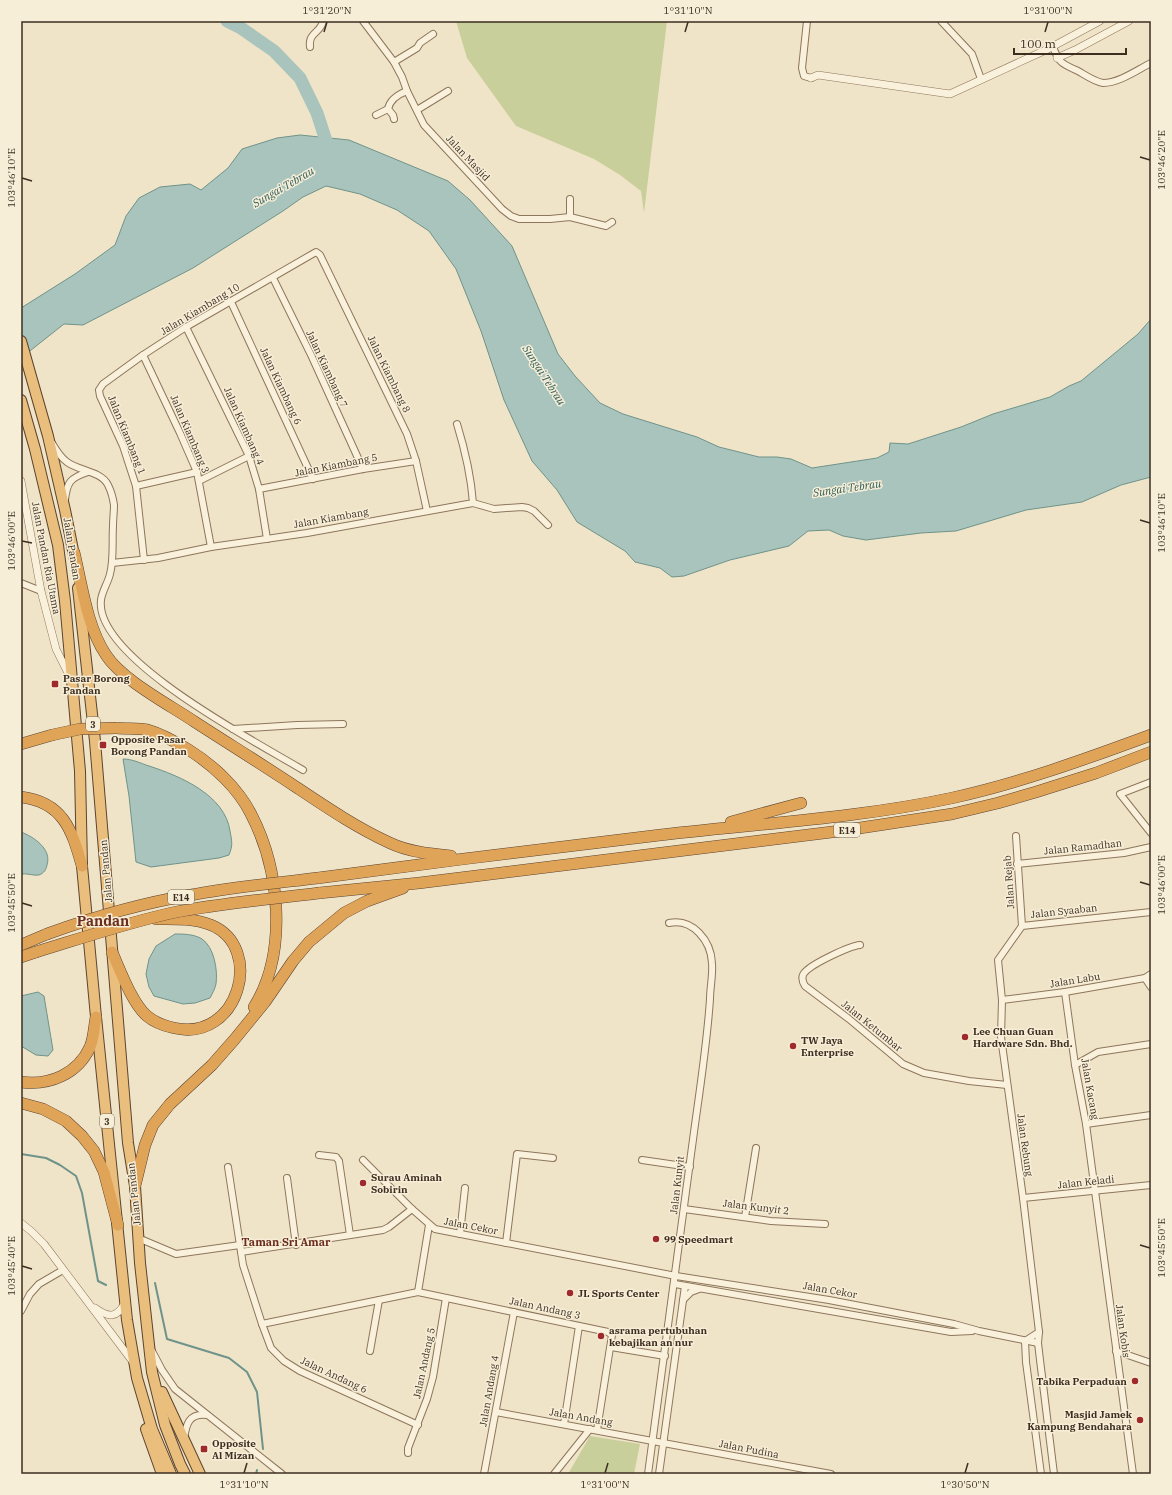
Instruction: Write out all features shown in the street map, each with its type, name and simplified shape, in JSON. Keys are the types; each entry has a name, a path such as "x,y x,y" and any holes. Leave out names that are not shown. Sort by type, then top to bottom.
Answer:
{"highway":[{"name":"Jalan Pandan","path":"21,341 48,436 74,552 95,741 128,1143 135,1186 140,1263 152,1372 165,1425 185,1474"},
{"name":"Jalan Pandan","path":"21,400 25,410 58,545 66,602 80,771 82,866 126,1303 137,1378 152,1429 171,1474"},
{"path":"74,552 93,630 106,656 131,680 367,832 391,844 407,849 425,853 469,858"},
{"path":"21,744 80,729 117,728 147,730 178,743 205,760 227,782 240,798 251,814 265,845 270,864 276,914 275,944 262,992 234,1040"},
{"name":"E14","path":"42,936 83,921 127,909 191,895 469,858 697,830 840,816 952,798 1036,775 1095,756 1151,735"},
{"name":"E14","path":"146,920 198,908 840,831 952,814 1036,792 1096,773 1151,752"},
{"path":"21,797 32,798 47,804 58,812 66,822 74,838 82,866"},
{"path":"697,830 801,803"},
{"path":"135,1186 145,1145 153,1125 170,1104 212,1065 234,1040 265,1002 293,961 309,942 344,913 367,902 419,882"},
{"path":"21,957 125,924 146,920 183,919 212,925 221,931 234,947 240,967 238,990 233,1002 215,1022 193,1030 182,1030 168,1027 147,1016 134,1000 112,952"},
{"path":"21,936 42,936"},
{"path":"21,945 42,936"},
{"path":"21,1082 32,1084 53,1081 66,1074 78,1064 86,1055 91,1046 96,1017"},
{"path":"21,1103 43,1109 66,1121 82,1136 94,1151 104,1172 118,1225"},
{"path":"152,1372 200,1474"},
{"path":"137,1378 141,1408 162,1474"}],"street":[{"path":"310,47 309,41 311,36 321,26 323,21"},
{"name":"Jalan Masjid","path":"364,21 394,62 402,76 407,91 424,125 502,209 511,216 519,219 550,220 570,217 606,226 612,222"},
{"path":"807,21 802,68 804,76 811,78 818,75 950,94 1053,46 1100,21"},
{"path":"941,21 972,54 982,79"},
{"path":"1057,58 1129,21"},
{"path":"394,62 417,48 420,43 433,34"},
{"path":"1053,46 1057,58 1065,66 1102,83 1126,77 1151,63"},
{"path":"388,109 389,104 399,94 407,91"},
{"path":"417,110 448,91"},
{"path":"376,114 388,109"},
{"path":"388,109 393,115 394,119"},
{"path":"570,199 570,217"},
{"name":"Jalan Kiambang 10","path":"99,390 103,384 186,327 316,252"},
{"name":"Jalan Kiambang 8","path":"316,252 320,255 407,434 416,461 427,511"},
{"name":"Jalan Kiambang 7","path":"273,278 363,469"},
{"name":"Jalan Kiambang 6","path":"231,302 313,479"},
{"name":"Jalan Kiambang 4","path":"186,327 249,456 259,489 267,538"},
{"name":"Jalan Kiambang 3","path":"143,356 197,472 211,548"},
{"name":"Jalan Kiambang 1","path":"99,390 100,396 123,446 136,486 144,560"},
{"path":"21,421 25,410"},
{"path":"457,424 465,450 472,486 473,503 494,509 528,508 534,511 548,525"},
{"path":"48,436 59,454 67,462 100,476 105,480 111,490 114,507 112,563 110,575 101,599 101,608 104,620 122,646 164,684 233,729 303,770"},
{"path":"199,481 249,456"},
{"name":"Jalan Kiambang 5","path":"259,489 363,469 416,461"},
{"path":"65,510 69,482 76,476 88,472"},
{"path":"136,486 197,472"},
{"name":"Jalan Pandan Ria Utama","path":"21,481 41,591 56,649 73,683"},
{"name":"Jalan Kiambang","path":"112,563 144,560 267,538 307,533 473,503"},
{"path":"22,583 41,591"},
{"path":"233,729 343,724"},
{"path":"1151,782 1120,794 1151,833"},
{"name":"Jalan Rejab","path":"1016,836 1022,926"},
{"name":"Jalan Ramadhan","path":"1017,864 1124,853 1151,846"},
{"name":"Jalan Syaaban","path":"998,960 1022,926 1151,912"},
{"name":"Jalan Kunyit","path":"648,1474 690,1167 708,1019 712,963 707,944 697,930 684,924 674,922 669,923"},
{"name":"Jalan Ketumbar","path":"860,945 838,953 812,966 803,975 802,981 805,986 849,1019 903,1064 924,1073 1007,1085"},
{"name":"Jalan Rebung","path":"998,960 1002,1000 1001,1037 1023,1198 1039,1332 1038,1343 1054,1474"},
{"name":"Jalan Labu","path":"1002,1000 1065,992 1145,978 1151,974"},
{"path":"1145,978 1151,987"},
{"name":"Jalan Kacang","path":"1065,992 1075,1065 1086,1124 1094,1190"},
{"path":"1075,1065 1098,1052 1151,1044"},
{"path":"1086,1124 1151,1115"},
{"path":"745,1217 756,1148"},
{"name":"Jalan Cekor","path":"506,1243 517,1154 553,1158"},
{"path":"319,1155 336,1157 339,1161 350,1235"},
{"name":"Jalan Cekor","path":"363,1160 412,1209 435,1229 676,1276 829,1300 954,1324 979,1331 1038,1343"},
{"path":"642,1160 690,1167"},
{"name":"Jalan Andang 6","path":"228,1167 241,1249 251,1292 271,1348 284,1361 300,1371 418,1425"},
{"path":"287,1178 296,1245"},
{"name":"Jalan Keladi","path":"1023,1198 1151,1185"},
{"path":"460,1234 464,1188"},
{"name":"Jalan Kobis","path":"1094,1190 1133,1474"},
{"name":"Jalan Kunyit 2","path":"684,1208 745,1217 825,1224"},
{"path":"138,1238 176,1254 296,1245 382,1230 389,1227 412,1209"},
{"path":"21,1223 32,1231 44,1244 135,1364"},
{"path":"418,1292 429,1225"},
{"path":"21,1311 30,1294 39,1284 63,1270"},
{"path":"659,1474 685,1286 676,1276"},
{"name":"Jalan Cekor","path":"675,1284 951,1332 979,1331"},
{"path":"683,1301 691,1292 701,1288"},
{"name":"Jalan Andang 3","path":"262,1324 418,1292 608,1332 612,1335 611,1348 597,1430"},
{"name":"Jalan Andang 5","path":"408,1453 408,1448 418,1425 433,1377 446,1298"},
{"path":"370,1351 379,1300"},
{"path":"88,1303 99,1312 108,1315 115,1315 120,1312 126,1303"},
{"name":"Jalan Andang 4","path":"484,1474 514,1312"},
{"path":"564,1424 579,1326"},
{"path":"1039,1332 1025,1341 1026,1362 1042,1474"},
{"path":"150,1346 162,1370 172,1385 282,1474"},
{"path":"611,1348 665,1356"},
{"path":"1116,1351 1151,1363"},
{"name":"Jalan Andang","path":"496,1412 664,1442"},
{"path":"184,1440 187,1425 193,1417 200,1415 210,1417"},
{"path":"554,1474 590,1429"},
{"name":"Jalan Pudina","path":"664,1442 831,1474"}],"green space":[{"path":"456,21 667,21 644,213 641,191 620,175 594,159 516,126 467,58"},
{"path":"590,1436 640,1444 634,1474 568,1474"}],"water":[{"name":"Sungai Tebrau","path":"300,135 349,140 448,181 470,200 512,246 558,354 575,376 600,403 623,414 697,437 719,447 759,457 791,459 812,468 877,458 889,452 890,443 908,444 961,427 993,414 1050,397 1081,381 1138,334 1151,319 1151,477 1121,485 1082,502 1026,510 956,531 921,533 866,540 843,536 829,530 808,531 789,546 730,560 684,576 672,577 660,568 635,562 625,551 577,522 557,490 532,461 504,400 481,331 456,269 429,231 397,210 360,194 326,186 303,197 193,268 83,325 64,324 21,358 21,308 75,274 115,245 126,216 139,198 160,187 190,184 201,190 228,168 242,149 277,138"},
{"path":"123,759 136,761 174,775 187,781 210,797 220,807 226,818 232,841 229,855 219,858 151,867 136,862 129,796"},
{"path":"21,832 41,844 47,854 48,859 46,868 39,875 21,874"},
{"path":"175,934 199,937 210,947 216,966 216,986 210,998 195,1003 183,1004 154,996 149,987 146,974 149,959 156,946"},
{"path":"38,992 44,996 53,1050 48,1056 36,1055 21,1046 21,996"}],"waterway":[{"path":"227,21 241,28 274,51 300,78 317,113 330,153"},
{"path":"21,1154 46,1158 60,1165 76,1176 82,1193 98,1281 106,1285"},
{"path":"155,1283 167,1339 229,1358 247,1372 257,1392 263,1449"},
{"path":"256,1474 257,1470"}],"place":[{"name":"Pasar Borong Pandan","path":"55,684"},
{"name":"Opposite Pasar Borong Pandan","path":"103,745"},
{"name":"Lee Chuan Guan Hardware Sdn. Bhd.","path":"965,1037"},
{"name":"TW Jaya Enterprise","path":"793,1046"},
{"name":"Surau Aminah Sobirin","path":"363,1183"},
{"name":"99 Speedmart","path":"656,1239"},
{"name":"JL Sports Center","path":"570,1293"},
{"name":"asrama pertubuhan kebajikan an nur","path":"601,1336"},
{"name":"Tabika Perpaduan","path":"1135,1381"},
{"name":"Masjid Jamek Kampung Bendahara","path":"1140,1420"},
{"name":"Opposite Al Mizan","path":"204,1449"}],"district":[{"name":"Pandan","path":"103,921"},
{"name":"Taman Sri Amar","path":"286,1242"}]}
